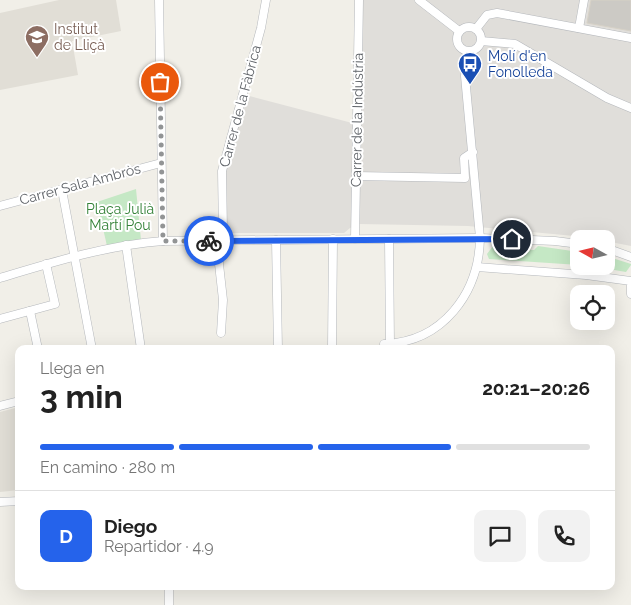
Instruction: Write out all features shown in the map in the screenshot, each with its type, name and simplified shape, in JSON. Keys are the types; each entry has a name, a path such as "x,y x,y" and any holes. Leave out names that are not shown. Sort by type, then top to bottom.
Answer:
{"street":[{"path":"159,0 163,241"},
{"name":"Carrer de la Fàbrica","path":"221,333 223,300 219,264 223,233 221,183 224,158 261,28 266,0"},
{"name":"Carrer de la Indústria","path":"355,239 359,0"},
{"path":"420,0 459,31"},
{"path":"578,28 584,0"},
{"path":"476,29 487,15 497,13 631,38"},
{"path":"476,29 468,27 459,31 457,44 467,52 475,50 481,41"},
{"path":"476,29 481,41"},
{"path":"481,41 515,44 607,98 631,108"},
{"path":"389,239 387,344 398,343 430,331 447,320 458,309 480,259 473,152 465,76 467,52"},
{"path":"356,176 464,178 464,158 473,152"},
{"name":"Carrer Sala Ambròs","path":"0,206 161,163"},
{"path":"62,190 91,345"},
{"path":"0,278 46,264 126,245 163,241 480,238 570,243"},
{"path":"332,345 333,239"},
{"path":"276,240 278,345"},
{"path":"126,245 140,345"},
{"path":"615,251 631,257"},
{"path":"0,319 55,304 46,264"},
{"path":"477,267 586,275 631,281 631,294"},
{"path":"30,311 37,345"},
{"path":"0,406 15,402"},
{"path":"0,502 15,501"},
{"path":"168,605 169,590"}],"shaded area":[{"name":"Institut de Lliçà","path":"59,0 116,0 121,31 72,41 78,75 0,90 0,13"},
{"path":"359,0 631,0 631,246 615,243 615,230 570,230 570,236 468,226 359,224 344,233 223,233 221,183 242,94 356,124"},
{"path":"15,408 15,490 0,492 0,412"}],"green space":[{"name":"Plaça Julià Martí Pou","path":"136,189 141,240 107,246 97,202"},
{"path":"508,245 510,249 534,250 538,246 570,251 570,264 489,259 487,254 493,246"},
{"path":"615,259 631,264 626,272 615,270"}],"building":[{"path":"591,0 631,0 631,31 587,23"}],"way so far":[{"path":"160,82 163,241 209,241"}],"place":[{"name":"Institut de Lliçà","path":"37,58"},
{"name":"Molí d'en Fonolleda","path":"470,85"}],"route":[{"path":"209,241 512,239"}]}
